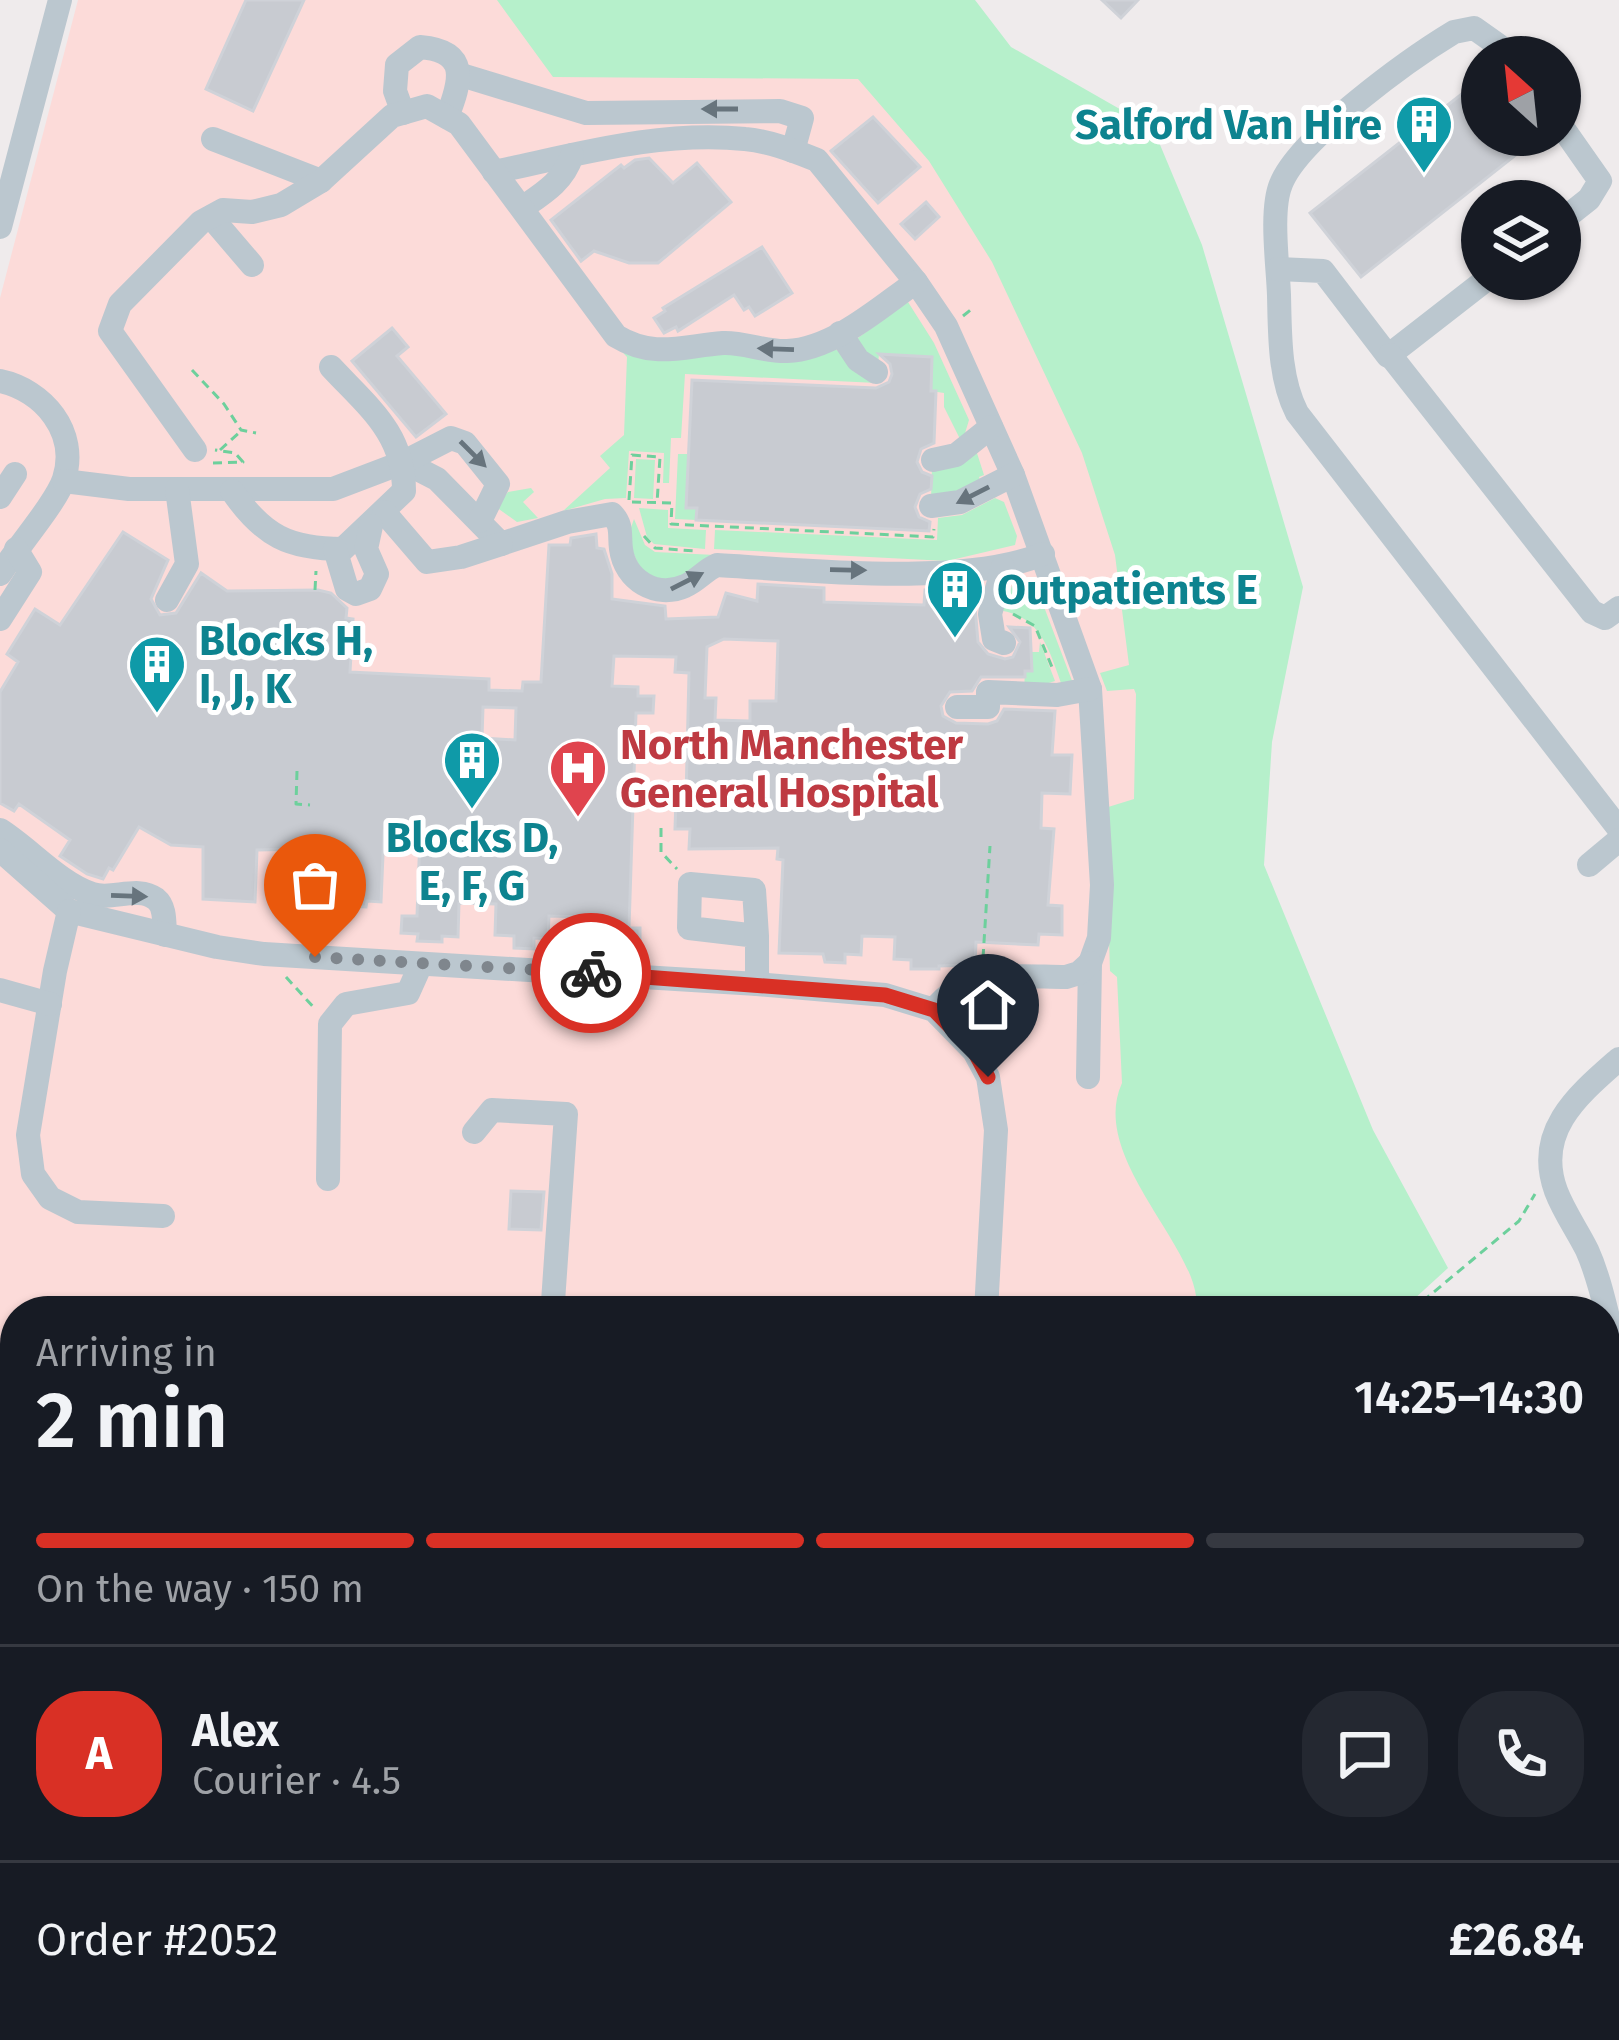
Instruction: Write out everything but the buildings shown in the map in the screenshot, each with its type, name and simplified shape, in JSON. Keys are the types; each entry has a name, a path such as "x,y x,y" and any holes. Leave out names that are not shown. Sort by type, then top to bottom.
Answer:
{"street":[{"path":"0,227 60,0"},
{"path":"1485,36 1474,28 1454,32 1322,129 1281,183 1278,269 1286,386 1297,413 1619,829"},
{"path":"403,113 394,75 408,53 420,47 448,53 458,74 460,83 447,117"},
{"path":"458,74 586,113 781,111 802,118 805,155"},
{"path":"207,450 110,331 120,304 211,217 223,210 252,212 281,205 321,181 392,116 427,106 459,124 616,336 638,350 730,342 803,349 840,333 916,282"},
{"path":"213,139 321,181"},
{"path":"494,172 664,140 746,139 805,155 916,282 946,326 1013,475 1090,689 1102,885 1099,938 1090,963 1088,1077"},
{"path":"1581,145 1607,171 1598,190 1581,204"},
{"path":"522,208 553,187 568,169 572,155"},
{"path":"211,217 252,265"},
{"path":"1278,269 1324,271 1592,613 1605,618 1619,608"},
{"path":"1390,355 1461,299"},
{"path":"840,333 858,360 876,372"},
{"path":"242,491 263,526 287,544 343,549 404,491 404,463 391,432 331,367"},
{"path":"0,381 19,385 45,403 59,422 65,461 64,481 12,540 0,574"},
{"path":"933,460 967,449 991,427"},
{"path":"64,481 129,490 333,489 404,463 451,438 465,443 498,484 480,521"},
{"path":"404,463 437,479 501,544"},
{"path":"0,497 16,474"},
{"path":"932,512 1013,475"},
{"path":"167,600 188,564 177,489"},
{"path":"378,519 427,562 612,514 620,523 625,563 634,578 655,589 686,585 717,565 955,572 1003,567 1043,554"},
{"path":"335,549 346,589 356,594 370,589 377,574 366,549 378,519"},
{"path":"0,620 30,572 12,540"},
{"path":"1003,567 990,623 994,639 1004,644"},
{"path":"957,707 988,707 988,692 1064,694 1090,689"},
{"path":"0,830 62,877 96,896 136,892 155,898 163,908 165,934"},
{"path":"1589,865 1619,840"},
{"path":"0,850 69,911 264,954 757,984 885,995 934,1010 974,1051 988,1077 996,1130 987,1296"},
{"path":"757,936 689,928 690,884 754,890 757,936 757,984"},
{"path":"69,911 28,1135 32,1174 50,1198 78,1212 164,1216"},
{"path":"934,1010 945,995 981,978 1066,977 1090,963"},
{"path":"328,1179 330,1024 346,1004 408,993 421,964"},
{"path":"0,990 50,1004"},
{"path":"1599,1296 1588,1252 1552,1178 1550,1156 1564,1111 1619,1059"},
{"path":"474,1132 492,1110 566,1114 545,1296"}],"path":[{"path":"192,370 241,430"},
{"path":"207,450 241,430 256,433"},
{"path":"207,450 236,453 243,463 206,463 206,469 254,474 242,491"},
{"path":"634,513 629,502 632,454 660,457 657,503"},
{"path":"629,502 672,503 671,524 933,537 932,512"},
{"path":"640,524 647,541 656,548 708,552"},
{"path":"710,526 710,538"},
{"path":"1008,613 1034,626 1064,694"},
{"path":"297,771 296,804 310,806"},
{"path":"661,828 661,852 690,884"},
{"path":"981,978 990,846"},
{"path":"264,954 330,1024"},
{"path":"1429,1296 1519,1220 1540,1184 1552,1178"}],"shaded area":[{"name":"North Manchester General Hospital","path":"78,0 525,0 865,41 1118,451 1215,1296 0,1296 0,298"}],"green space":[{"path":"497,0 975,0 1011,47 1153,128 1202,245 1303,587 1272,742 1264,865 1373,1130 1448,1268 1417,1296 1196,1296 1184,1261 1127,1160 1116,1108 1122,1083 1117,977 1110,971 1105,808 1134,799 1136,694 1134,689 1107,691 1100,673 1129,665 1115,555 1082,453 992,262 929,161 858,79 553,77"},
{"path":"908,302 934,343 969,420 962,443 944,407 944,393 931,391 932,357 879,354 878,365 855,340"},
{"path":"612,341 833,347 877,383 685,374 681,438 671,438 669,483 663,483 664,453 629,451 626,498 563,511 610,468 600,456 624,435 627,357"},
{"path":"976,450 984,475 979,477 981,483 931,499 932,466"},
{"path":"678,454 689,454 686,507 697,508 696,520 675,519"},
{"path":"636,459 655,460 653,499 634,498"},
{"path":"531,488 534,492 523,502 538,518 517,522 496,507 508,492"},
{"path":"995,498 1004,502 1017,536 1015,545 947,561 714,549 715,530 937,540 938,518 962,515"},
{"path":"639,508 668,510 668,528 706,530 705,549 654,544 647,537"},
{"path":"634,519 645,545 655,552 735,556 674,581 644,577 627,539"},
{"path":"1029,578 1035,583 1074,686 1063,688 1036,629 1003,611 1013,583"},
{"path":"1040,642 1055,681 1024,691 1025,671 1031,670 1032,652 1039,652"}],"way so far":[{"path":"315,957 591,973"}],"place":[{"name":"Salford Van Hire","path":"1424,175"},
{"name":"Outpatients E","path":"955,640"},
{"name":"Blocks H, I, J, K","path":"157,715"},
{"name":"Blocks D, E, F, G","path":"472,811"},
{"name":"North Manchester General Hospital","path":"578,819"}],"route":[{"path":"591,973 885,995 934,1010 974,1051 988,1077"}]}
